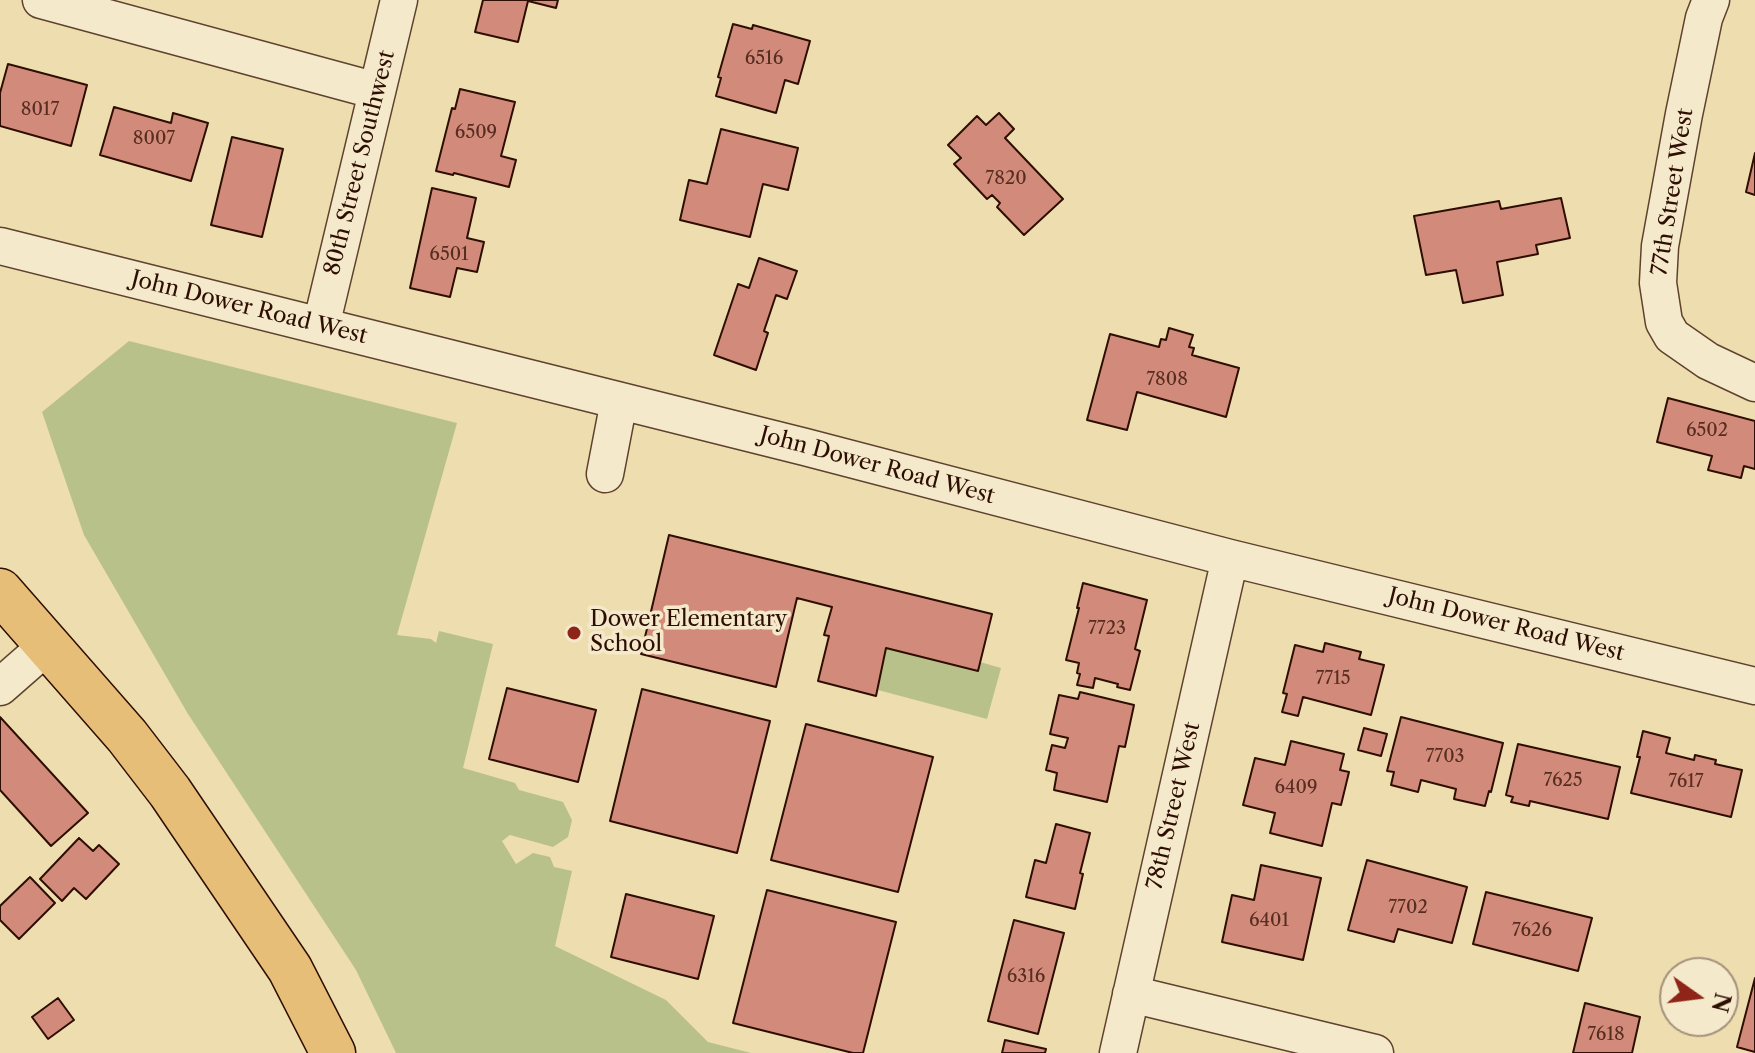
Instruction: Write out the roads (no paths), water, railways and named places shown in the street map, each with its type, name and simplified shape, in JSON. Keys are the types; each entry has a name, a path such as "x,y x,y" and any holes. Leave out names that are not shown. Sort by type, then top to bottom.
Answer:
{"main road":[{"path":"0,591 136,747 170,792 290,969 333,1053"}],"street":[{"path":"41,0 377,91"},
{"name":"80th Street Southwest","path":"321,326 399,0"},
{"name":"77th Street West","path":"1711,0 1704,18 1684,114 1660,246 1658,283 1664,322 1672,336 1708,361 1755,383"},
{"name":"John Dower Road West","path":"0,246 805,447 1230,558 1755,686"},
{"path":"605,474 619,401"},
{"name":"78th Street West","path":"1118,1053 1230,558"},
{"path":"0,687 48,645"},
{"path":"1131,994 1375,1053"}],"place":[{"name":"Dower Elementary School","path":"574,633"}]}
